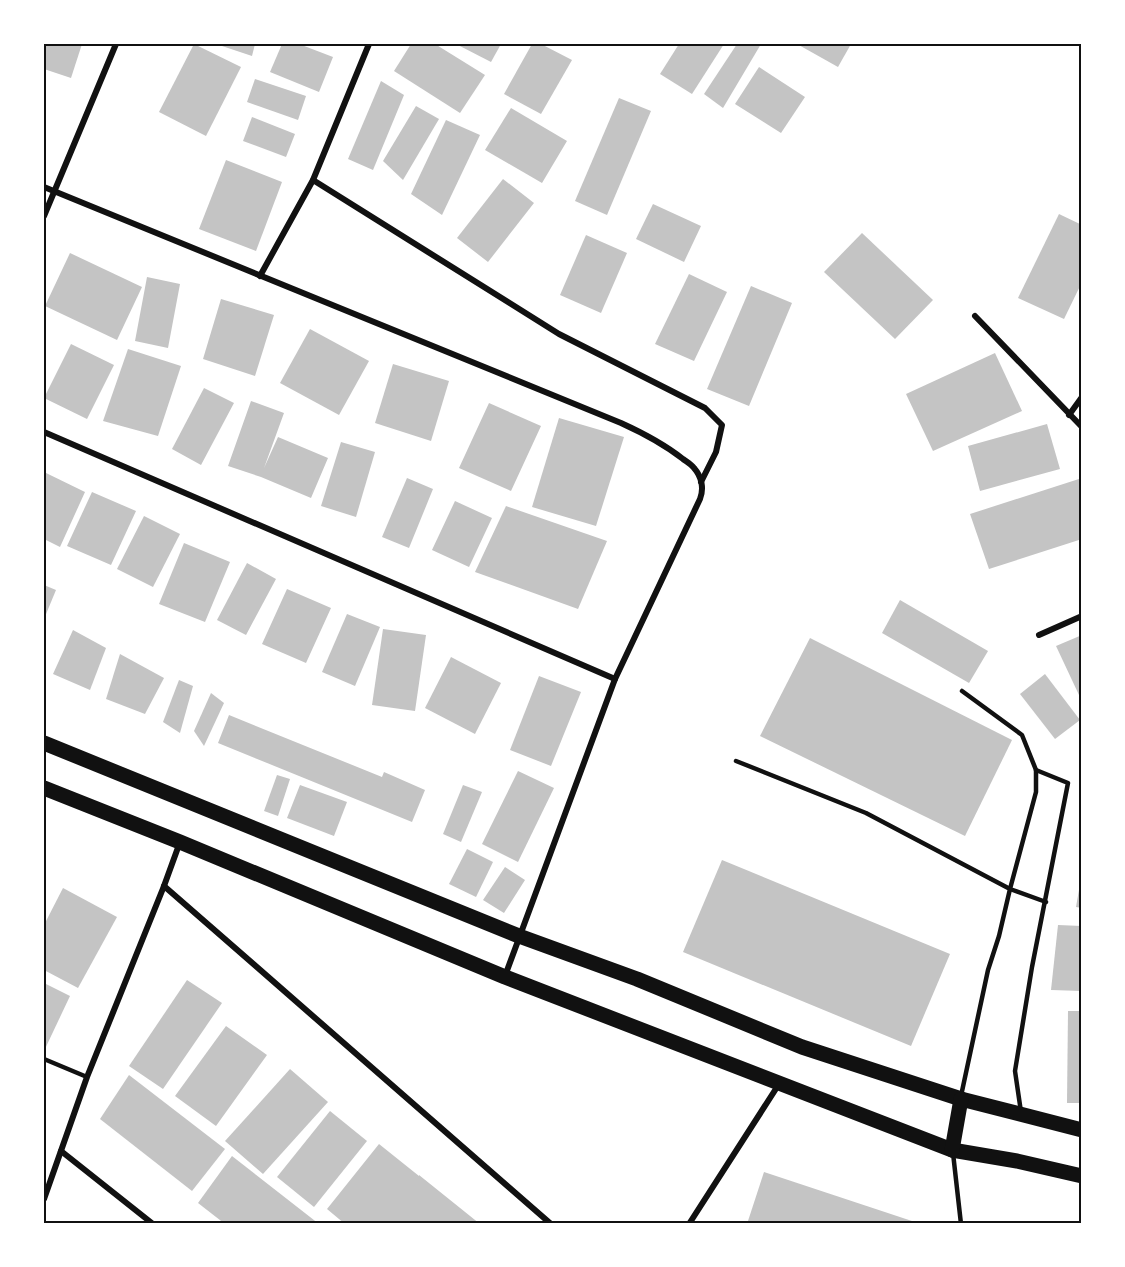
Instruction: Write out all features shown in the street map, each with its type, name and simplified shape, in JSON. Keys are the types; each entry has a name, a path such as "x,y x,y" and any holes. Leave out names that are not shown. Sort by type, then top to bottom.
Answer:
{"main road":[{"path":"44,743 519,936 637,979 802,1047 961,1099 1082,1130"},
{"path":"44,788 505,977 952,1150 1017,1161 1082,1176"},
{"path":"952,1150 961,1099"}],"street":[{"path":"44,216 116,44"},
{"path":"260,276 313,180 369,44"},
{"path":"313,180 559,334 705,408 722,425 716,452 701,482"},
{"path":"44,187 644,434 672,450 694,467 701,482 700,499 615,679 505,977"},
{"path":"975,316 1082,427"},
{"path":"1069,415 1082,397"},
{"path":"44,432 615,679"},
{"path":"1039,635 1082,616"},
{"path":"44,1199 87,1077 180,842"},
{"path":"164,886 551,1224"},
{"path":"689,1224 779,1083"},
{"path":"61,1151 153,1224"}],"lane":[{"path":"961,1099 988,970 1036,792 1036,770 1022,735 962,691"},
{"path":"736,762 866,813 1010,889 1046,902"},
{"path":"1021,1115 1015,1071 1032,967 1068,783 1036,770"},
{"path":"44,1059 87,1077"},
{"path":"952,1150 962,1224"}],"building":[{"path":"45,44 82,44 71,78 44,69"},
{"path":"194,44 241,67 206,136 159,112"},
{"path":"216,44 255,44 252,56"},
{"path":"282,44 299,44 333,57 319,92 270,72"},
{"path":"411,44 435,44 485,75 460,113 394,71"},
{"path":"456,44 501,44 491,62"},
{"path":"532,44 541,44 572,60 541,114 504,94"},
{"path":"679,44 724,44 692,94 660,74"},
{"path":"737,44 761,44 723,108 704,94"},
{"path":"797,44 851,44 838,67"},
{"path":"759,67 805,97 781,133 735,104"},
{"path":"255,79 306,96 298,120 247,102"},
{"path":"381,81 404,95 373,170 348,159"},
{"path":"619,98 651,111 607,215 575,201"},
{"path":"416,106 439,119 403,180 383,161"},
{"path":"511,108 567,141 542,183 485,150"},
{"path":"252,117 295,134 286,157 243,141"},
{"path":"446,120 480,135 442,215 411,194"},
{"path":"226,160 282,182 256,251 199,229"},
{"path":"503,179 534,203 488,262 457,238"},
{"path":"653,204 701,226 684,262 636,239"},
{"path":"1059,214 1082,225 1082,282 1064,319 1018,298"},
{"path":"862,233 933,300 895,339 824,272"},
{"path":"586,235 627,253 601,313 560,295"},
{"path":"70,253 142,287 117,340 45,306"},
{"path":"689,274 727,292 694,361 655,344"},
{"path":"147,277 180,284 168,348 135,341"},
{"path":"751,286 792,303 749,406 707,389"},
{"path":"221,299 274,315 255,376 203,359"},
{"path":"310,329 369,361 339,415 280,383"},
{"path":"71,344 114,365 87,419 44,398"},
{"path":"128,349 181,366 158,436 103,421"},
{"path":"995,353 1022,411 933,451 906,394"},
{"path":"393,364 449,381 431,441 375,423"},
{"path":"204,388 234,403 201,465 172,449"},
{"path":"251,401 284,413 264,468 278,437 328,458 311,498 228,466"},
{"path":"489,403 541,426 511,491 459,468"},
{"path":"559,418 624,437 596,526 532,507"},
{"path":"1047,424 1060,469 980,491 968,446"},
{"path":"341,442 375,452 356,517 321,506"},
{"path":"44,472 85,492 60,547 44,539"},
{"path":"407,478 433,489 409,548 382,537"},
{"path":"1082,478 1082,539 989,569 970,514"},
{"path":"92,492 136,511 111,565 67,546"},
{"path":"455,501 492,518 469,567 432,550"},
{"path":"506,506 607,541 578,609 475,572"},
{"path":"144,516 180,534 153,587 117,569"},
{"path":"184,543 230,562 205,622 159,604"},
{"path":"247,563 276,579 246,635 217,620"},
{"path":"44,585 56,590 44,619"},
{"path":"287,589 331,608 306,663 262,644"},
{"path":"900,600 988,651 969,683 882,633"},
{"path":"347,614 380,627 355,686 322,672"},
{"path":"383,629 426,635 415,711 372,705"},
{"path":"73,630 106,648 90,690 53,674"},
{"path":"1082,635 1082,694 1079,695 1056,646"},
{"path":"810,638 1012,740 965,836 760,736"},
{"path":"120,654 164,678 145,714 106,699"},
{"path":"451,657 501,683 475,734 425,708"},
{"path":"1045,674 1080,720 1055,739 1020,694"},
{"path":"539,676 581,692 551,766 510,750"},
{"path":"179,680 193,686 180,733 163,722"},
{"path":"211,693 224,703 204,746 194,731"},
{"path":"229,715 382,777 384,772 425,790 412,822 218,743"},
{"path":"518,771 554,788 518,862 482,844"},
{"path":"277,775 290,779 278,816 264,811"},
{"path":"300,785 347,802 334,836 287,818"},
{"path":"463,785 482,792 461,842 443,834"},
{"path":"467,849 493,862 476,897 449,884"},
{"path":"722,860 950,954 911,1046 683,952"},
{"path":"505,867 525,880 504,913 483,900"},
{"path":"1080,884 1082,884 1082,908 1076,907"},
{"path":"63,888 117,917 78,988 44,970 44,925"},
{"path":"1058,925 1082,926 1082,991 1051,990"},
{"path":"187,980 222,1003 163,1089 129,1066"},
{"path":"44,983 70,996 44,1051"},
{"path":"1068,1011 1082,1011 1082,1103 1067,1103"},
{"path":"226,1026 267,1055 216,1126 175,1096"},
{"path":"290,1069 328,1102 263,1174 225,1141"},
{"path":"129,1075 225,1149 192,1191 100,1119"},
{"path":"330,1111 367,1141 314,1207 277,1177"},
{"path":"379,1144 480,1224 345,1224 327,1209"},
{"path":"232,1156 319,1224 225,1224 198,1203"},
{"path":"764,1172 918,1223 918,1224 747,1224"}]}
